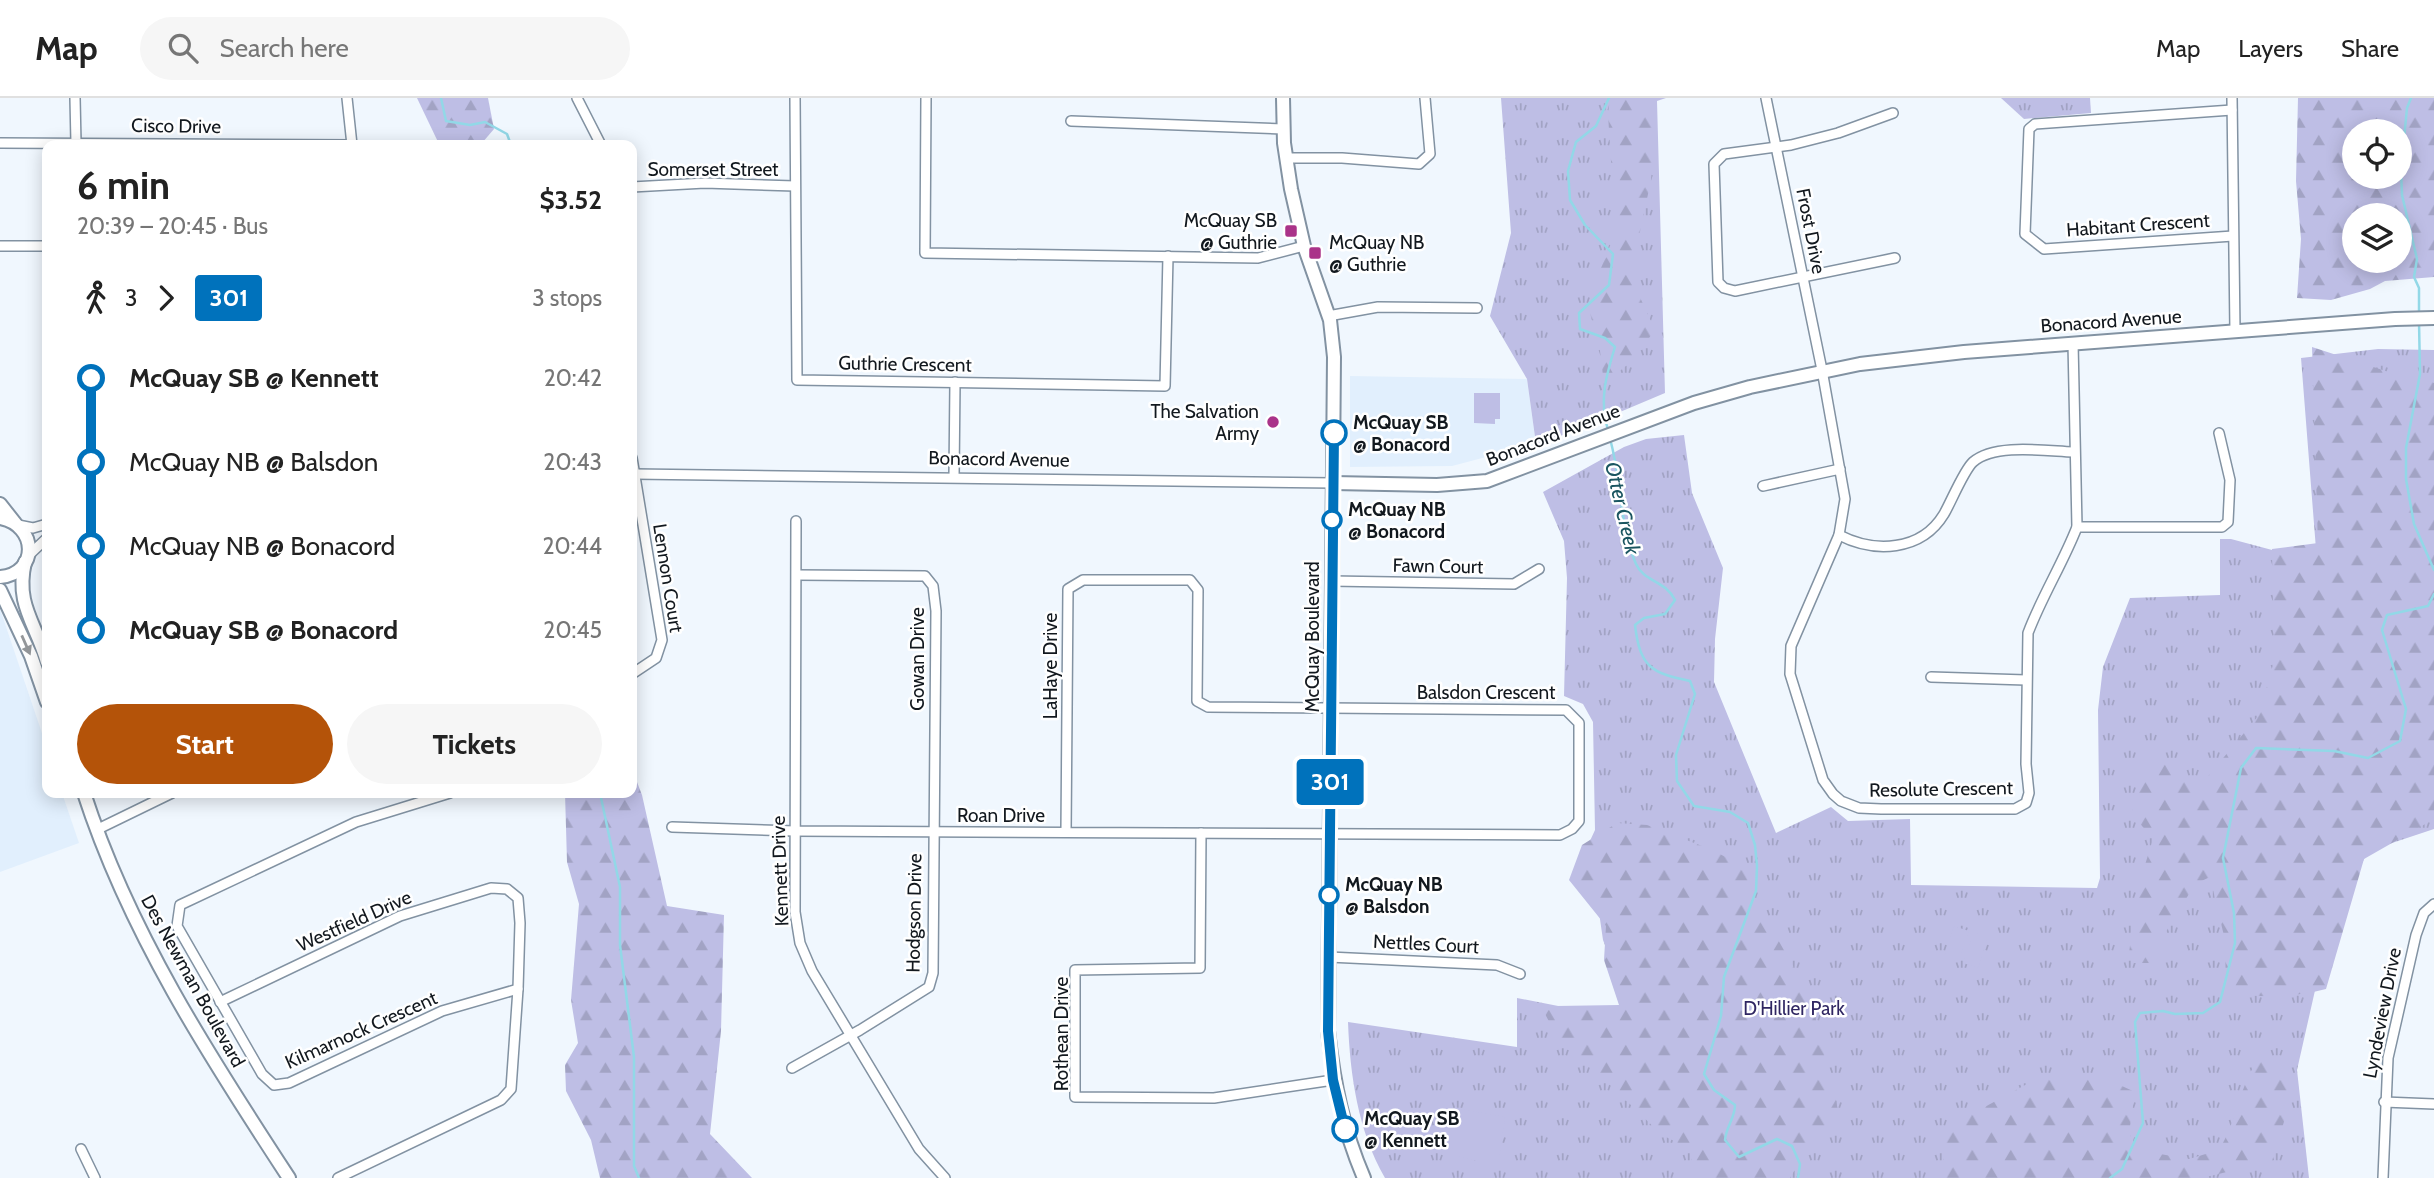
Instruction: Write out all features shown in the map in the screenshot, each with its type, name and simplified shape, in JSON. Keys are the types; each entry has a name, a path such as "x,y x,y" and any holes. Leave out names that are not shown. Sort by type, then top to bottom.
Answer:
{"street":[{"path":"75,98 76,140"},
{"path":"347,98 351,140"},
{"path":"577,98 598,140"},
{"name":"Guthrie Crescent","path":"795,98 797,380 1165,386 1168,257"},
{"path":"926,98 925,253 1258,258 1304,246"},
{"name":"McQuay Boulevard","path":"1283,98 1283,129 1291,189 1304,246 1328,316 1334,357 1328,1031 1333,1080 1347,1136 1364,1178"},
{"path":"1286,158 1342,158 1419,164 1430,154 1425,98"},
{"name":"Frost Drive","path":"1766,98 1822,370"},
{"path":"2232,98 2235,331"},
{"name":"Habitant Crescent","path":"2232,110 2035,124 2029,129 2025,234 2044,249 2233,236"},
{"path":"1893,113 1838,133 1777,148 1724,155 1714,164 1718,282 1724,288 1735,291 1895,258"},
{"path":"1070,121 1283,129"},
{"name":"Cisco Drive","path":"0,143 42,143"},
{"name":"Somerset Street","path":"637,187 705,183 795,186"},
{"path":"0,246 42,246"},
{"path":"1328,316 1378,307 1477,309"},
{"name":"Bonacord Avenue","path":"637,474 1449,485 1487,481 1693,402 1822,370 1964,352 2395,318 2434,318"},
{"name":"Resolute Crescent","path":"1822,370 1845,499 1839,535 1791,646 1790,674 1824,780 1841,801 1859,808 2015,809 2026,803 2029,793 2026,764 2028,633 2077,527 2073,452 2073,343"},
{"path":"954,477 955,382"},
{"path":"2077,527 2222,527 2228,522 2230,480 2219,433"},
{"path":"1839,535 1850,541 1879,548 1903,546 1928,531 1942,517 1972,463 1988,454 2010,450 2073,452"},
{"path":"1763,486 1840,469"},
{"name":"Lennon Court","path":"637,492 662,640 656,658 637,671"},
{"path":"0,504 28,541 22,579 23,603 42,650"},
{"path":"0,518 33,528 42,525"},
{"name":"Kennett Drive","path":"796,521 795,912 800,943 812,971 919,1149 945,1178"},
{"path":"0,577 14,574 42,543"},
{"name":"Fawn Court","path":"1331,581 1514,584 1539,569"},
{"name":"Gowan Drive","path":"797,575 925,576 933,586 936,611 933,832"},
{"name":"LaHaye Drive","path":"1066,832 1068,589 1083,580 1190,580 1198,590 1198,701 1208,707 1330,709"},
{"path":"0,590 31,656 42,688"},
{"path":"1931,677 2026,680"},
{"name":"Balsdon Crescent","path":"1330,709 1566,710 1579,723 1579,821 1572,829 1560,835 1330,834"},
{"name":"Des Newman Boulevard","path":"86,798 96,830 134,918 187,1015 289,1178"},
{"path":"96,830 162,798"},
{"path":"220,1002 177,926 180,905 356,821 433,798"},
{"name":"Roan Drive","path":"672,827 795,831 1330,834"},
{"name":"Hodgson Drive","path":"850,1035 929,987 933,972 933,832"},
{"name":"Rothean Drive","path":"1201,833 1200,968 1075,970 1075,1097 1214,1098 1333,1080"},
{"name":"Westfield Drive","path":"220,1002 400,916 491,888 507,889 518,898 518,989 510,1089 505,1096 338,1178"},
{"name":"Lyndeview Drive","path":"2383,1178 2388,1058 2416,935 2424,913 2434,904"},
{"name":"Nettles Court","path":"1329,957 1496,965 1520,974"},
{"name":"Kilmarnock Crescent","path":"220,1002 262,1074 274,1085 289,1083 442,1011 518,989"},
{"path":"792,1068 850,1035"},
{"path":"2385,1102 2434,1104"},
{"path":"81,1149 95,1178"}],"shaded area":[{"path":"1350,376 1527,379 1536,444 1452,466 1350,467"},
{"path":"0,609 42,733 42,798 64,798 79,843 0,872"}],"green space":[{"path":"417,98 488,98 494,129 485,140 437,140"},
{"path":"1501,98 1666,98 1657,101 1665,393 1575,431 1536,444 1527,379 1490,316 1511,233"},
{"path":"1610,98 1657,98 1651,180 1638,241 1638,293 1655,330 1632,361 1604,384 1600,351 1590,313 1590,295 1612,241 1615,225 1608,114"},
{"path":"2001,98 2090,98 2091,113 2024,119"},
{"path":"2298,98 2434,98 2434,277 2385,281 2370,289 2331,300 2297,298 2301,239 2296,181"},
{"path":"2312,347 2404,377 2419,377 2434,383 2434,819 2364,859 2326,989 2276,996 2252,995 2226,992 2225,940 2210,877 2195,884 2161,940 2151,963 2133,963 2129,954 2136,894 2153,839 2132,814 2141,758 2173,760 2199,787 2259,715 2274,661 2272,549 2318,543"},
{"name":"D'Hillier Park","path":"2378,349 2434,350 2434,829 2368,851 2328,933 2297,1070 2309,1178 1385,1178 1368,1141 1357,1102 1348,1022 1517,1047 1517,998 1614,1017 1624,994 1603,940 1589,843 1595,830 1593,722 1583,704 1564,696 1567,578 1564,541 1543,492 1624,447 1646,439 1684,435 1692,493 1723,568 1715,639 1714,682 1776,833 1831,807 1848,821 1910,819 1911,885 2097,888 2100,878 2098,710 2103,667 2130,598 2220,595 2220,539 2231,539 2317,562 2301,358"},
{"path":"1474,393 1500,393 1500,419 1495,419 1495,424 1474,423"},
{"path":"637,782 667,906 724,915 721,1031 710,1134 752,1178 600,1178 591,1140 566,1091 565,1065 578,1043 571,1000 579,904 567,862 565,798 637,798"},
{"path":"1617,823 1647,825 1710,849 1741,865 1765,917 1810,996 1839,1114 1838,1122 1811,1142 1790,1178 1694,1178 1690,1149 1662,1135 1554,1031 1544,1012 1556,1006 1619,1005 1604,960 1606,926 1569,880 1582,845"},
{"path":"1954,926 1969,931 1958,962 1944,957"},
{"path":"1974,932 1988,937 1978,968 1963,963"},
{"path":"2266,1051 2297,1079 2272,1161 2202,1178 1942,1178 1946,1128 2027,1084 2049,1077 2100,1076 2135,1092 2129,1133 2136,1146 2189,1159 2219,1150 2245,1084"},
{"path":"1454,1108 1505,1117 1499,1161 1477,1161 1457,1156 1448,1132"}],"waterway":[{"path":"441,98 446,121 470,125 485,122 507,134 509,140"},
{"name":"Otter Creek","path":"1608,430 1604,398 1606,378 1615,347 1605,338 1580,329 1579,313 1609,285 1613,254 1585,225 1570,200 1568,171 1576,142 1596,126 1609,98"},
{"path":"2411,98 2407,108 2401,170 2402,195 2417,259 2414,277 2419,288 2419,314"},
{"path":"2419,321 2420,374 2406,448 2406,479 2414,524 2434,570"},
{"name":"Otter Creek","path":"1610,439 1626,534 1636,564 1644,574 1666,588 1675,600 1665,614 1644,618 1635,625 1640,650 1644,659 1657,671 1690,681 1695,694 1676,755 1677,781 1694,806 1730,812 1748,823 1755,845 1756,891 1724,977 1721,1016 1704,1074 1714,1090 1735,1105 1725,1140 1739,1157 1777,1139 1792,1146 1800,1164 1798,1178"},
{"path":"2110,1178 2122,1169 2143,1123 2135,1022 2140,1013 2203,1013 2220,1002 2235,943 2234,913 2223,858 2241,768 2256,748 2334,751 2368,758 2400,741 2406,709 2382,630 2387,615 2428,606 2434,594"},
{"path":"601,798 620,887 620,945 634,1057 634,1166 639,1178"}],"bus line":[{"name":"301","path":"1334,433 1328,1031 1333,1080 1345,1129"}],"place":[{"name":"McQuay SB @ Guthrie","path":"1291,231"},
{"name":"McQuay NB @ Guthrie","path":"1315,253"},
{"name":"The Salvation Army","path":"1273,422"},
{"name":"McQuay SB @ Bonacord","path":"1334,433"},
{"name":"McQuay NB @ Bonacord","path":"1332,520"},
{"name":"McQuay NB @ Balsdon","path":"1329,895"},
{"name":"McQuay SB @ Kennett","path":"1345,1129"}]}
